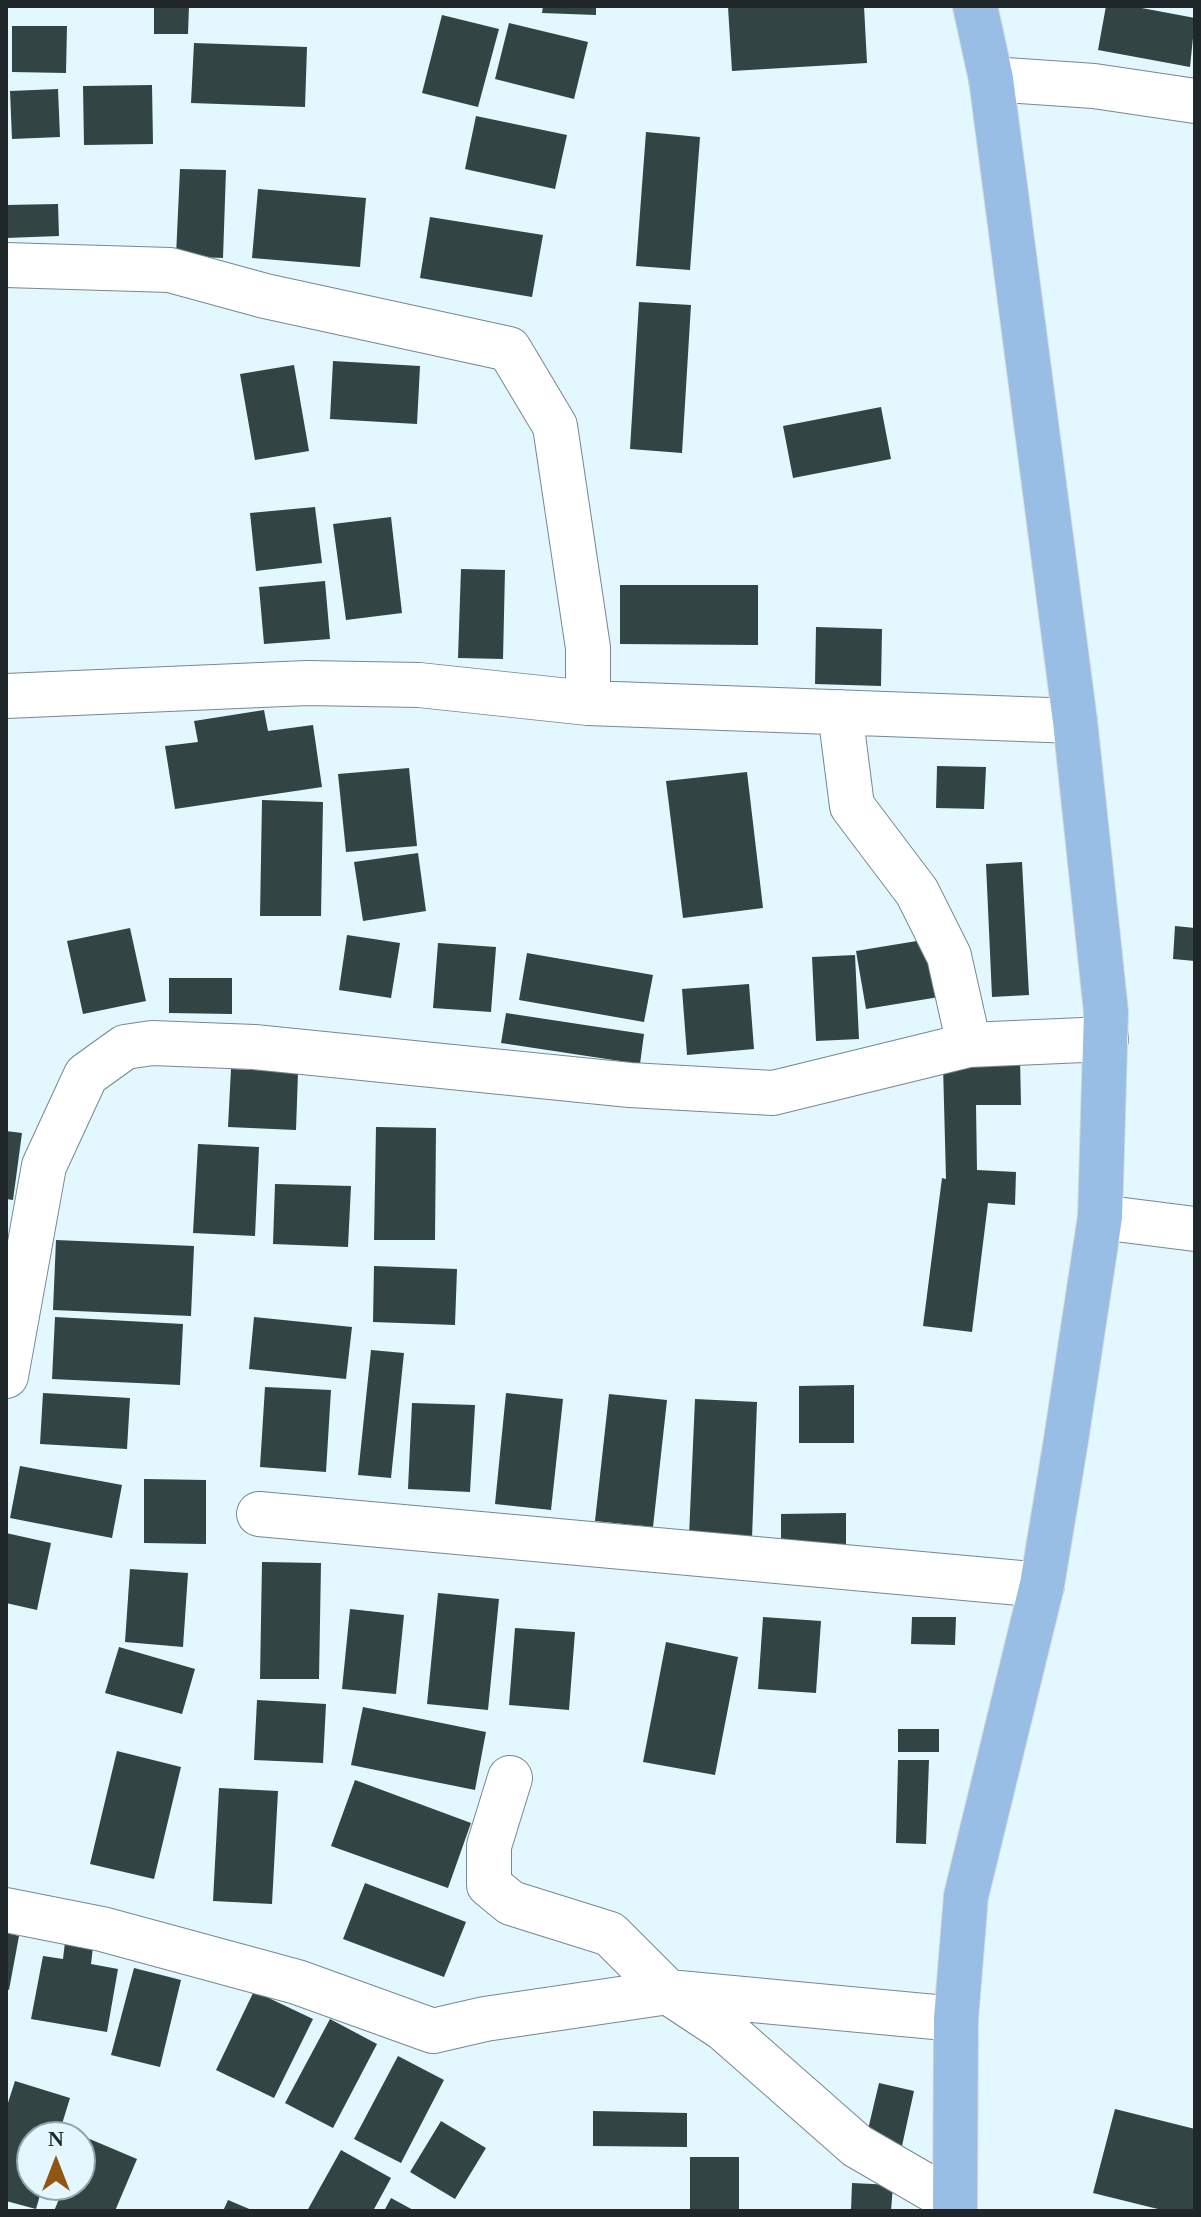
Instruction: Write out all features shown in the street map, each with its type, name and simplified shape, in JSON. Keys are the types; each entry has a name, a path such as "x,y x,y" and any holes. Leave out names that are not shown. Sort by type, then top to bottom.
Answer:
{"main road":[{"path":"954,2206 956,2019 966,1896 1042,1585 1100,1217 1106,1039 1106,1012 1075,721 991,79 975,6"}],"street":[{"path":"991,79 1094,86 1195,101"},
{"path":"6,265 170,270 265,296 509,349 555,426 588,648 588,703"},
{"path":"6,696 307,683 419,685 588,703 1075,721"},
{"path":"840,712 852,806 917,892 949,956 969,1045"},
{"path":"6,1376 20,1228 44,1166 86,1075 125,1047 152,1043 254,1047 630,1085 773,1093 969,1045 1106,1039"},
{"path":"1100,1217 1195,1229"},
{"path":"259,1514 1042,1585"},
{"path":"510,1778 489,1846 489,1885 511,1903 610,1934 668,1992 724,2029 857,2146 954,2206"},
{"path":"6,1910 102,1929 297,1982 433,2031 485,2019 668,1992 956,2019"}],"building":[{"path":"154,6 189,6 188,34 154,34"},
{"path":"543,6 596,6 596,15 542,13"},
{"path":"864,6 867,63 732,71 728,7"},
{"path":"1106,6 1131,6 1195,18 1190,67 1098,50"},
{"path":"442,15 499,29 478,107 422,93"},
{"path":"509,23 588,42 574,99 495,79"},
{"path":"12,26 67,26 66,73 12,72"},
{"path":"194,43 307,47 305,107 191,103"},
{"path":"152,85 153,144 84,145 83,86"},
{"path":"58,89 60,137 12,139 10,91"},
{"path":"476,116 567,135 555,189 465,169"},
{"path":"646,132 700,137 690,270 636,266"},
{"path":"180,169 226,170 223,258 176,256"},
{"path":"258,189 366,198 360,267 252,258"},
{"path":"58,204 59,236 6,238 6,205"},
{"path":"430,217 543,235 532,297 420,278"},
{"path":"639,302 691,305 682,453 630,449"},
{"path":"333,361 420,366 417,424 330,419"},
{"path":"294,365 309,451 255,460 240,374"},
{"path":"881,407 891,459 793,478 783,426"},
{"path":"315,507 322,563 256,571 250,513"},
{"path":"391,517 402,613 346,620 333,524"},
{"path":"461,569 505,570 503,659 458,658"},
{"path":"325,581 330,639 264,644 259,587"},
{"path":"620,585 758,585 758,645 620,644"},
{"path":"816,627 882,629 881,686 815,684"},
{"path":"264,710 268,731 313,725 322,787 175,809 165,746 198,742 194,721"},
{"path":"937,766 986,767 984,809 936,808"},
{"path":"409,768 417,846 346,852 338,774"},
{"path":"747,772 763,908 683,918 666,781"},
{"path":"262,800 323,802 321,916 260,916"},
{"path":"418,853 426,911 363,921 354,862"},
{"path":"1022,862 1029,995 992,997 986,864"},
{"path":"1175,926 1195,928 1195,961 1173,959"},
{"path":"130,928 146,1001 83,1014 67,941"},
{"path":"347,935 400,943 391,998 339,990"},
{"path":"929,939 939,997 866,1009 856,951"},
{"path":"438,943 496,947 491,1012 433,1008"},
{"path":"527,953 653,975 644,1022 519,1000"},
{"path":"855,955 859,1039 816,1041 812,957"},
{"path":"169,978 232,978 232,1014 169,1013"},
{"path":"749,984 754,1049 687,1055 682,989"},
{"path":"506,1013 644,1034 640,1064 501,1043"},
{"path":"1020,1058 1021,1105 976,1105 977,1170 1016,1172 1015,1205 988,1203 972,1332 923,1326 942,1178 946,1179 943,1065"},
{"path":"231,1069 298,1072 296,1130 228,1127"},
{"path":"376,1127 436,1128 435,1240 374,1240"},
{"path":"6,1131 22,1133 13,1200 6,1199"},
{"path":"198,1144 259,1147 255,1236 193,1233"},
{"path":"275,1184 351,1186 348,1247 273,1244"},
{"path":"56,1240 194,1246 191,1316 53,1310"},
{"path":"374,1266 457,1269 455,1325 373,1322"},
{"path":"55,1317 183,1324 180,1385 52,1379"},
{"path":"254,1317 352,1327 346,1379 249,1369"},
{"path":"371,1350 404,1353 391,1478 358,1475"},
{"path":"854,1385 854,1443 799,1443 799,1386"},
{"path":"265,1387 331,1390 326,1472 260,1467"},
{"path":"43,1393 130,1398 127,1449 40,1444"},
{"path":"506,1393 563,1399 551,1510 495,1504"},
{"path":"609,1394 667,1400 653,1527 595,1521"},
{"path":"695,1399 757,1402 752,1538 689,1536"},
{"path":"412,1403 475,1405 470,1492 408,1489"},
{"path":"20,1466 122,1485 112,1538 10,1518"},
{"path":"144,1479 206,1480 206,1544 144,1543"},
{"path":"846,1513 846,1551 781,1552 781,1514"},
{"path":"6,1533 51,1543 37,1610 6,1603"},
{"path":"262,1562 321,1563 319,1679 260,1679"},
{"path":"130,1569 188,1573 183,1647 125,1642"},
{"path":"438,1593 499,1599 488,1710 427,1704"},
{"path":"350,1609 404,1615 396,1694 342,1689"},
{"path":"763,1617 821,1621 816,1693 758,1689"},
{"path":"912,1617 956,1617 955,1645 911,1644"},
{"path":"515,1628 575,1632 569,1710 509,1705"},
{"path":"666,1642 738,1657 715,1775 643,1762"},
{"path":"119,1647 195,1669 182,1714 105,1693"},
{"path":"257,1700 326,1704 323,1763 254,1760"},
{"path":"363,1707 486,1732 475,1790 351,1765"},
{"path":"898,1729 939,1729 939,1752 898,1752"},
{"path":"117,1751 181,1767 154,1879 90,1864"},
{"path":"898,1760 929,1760 926,1844 896,1843"},
{"path":"355,1780 471,1823 448,1888 331,1846"},
{"path":"219,1788 278,1791 272,1904 213,1901"},
{"path":"365,1883 466,1922 444,1977 343,1939"},
{"path":"6,1933 19,1936 9,1990 6,1989"},
{"path":"65,1942 93,1947 91,1964 118,1969 107,2032 31,2019 43,1956 63,1959"},
{"path":"134,1968 181,1980 160,2067 111,2055"},
{"path":"254,1991 313,2019 274,2098 216,2070"},
{"path":"330,2019 377,2044 333,2128 285,2103"},
{"path":"398,2056 444,2080 401,2163 354,2139"},
{"path":"15,2081 70,2098 63,2121 16,2121 16,2201 38,2201 36,2209 6,2201 6,2109"},
{"path":"879,2083 914,2091 902,2146 866,2138"},
{"path":"1115,2109 1195,2129 1195,2211 1166,2211 1093,2193"},
{"path":"593,2111 687,2113 687,2147 593,2146"},
{"path":"441,2121 486,2148 455,2199 410,2172"},
{"path":"96,2142 137,2159 115,2211 54,2211 58,2201 96,2201"},
{"path":"341,2150 391,2178 373,2211 307,2211"},
{"path":"690,2157 739,2157 739,2211 690,2211"},
{"path":"852,2183 893,2185 891,2211 851,2211"},
{"path":"391,2198 415,2211 384,2211"},
{"path":"228,2200 254,2211 223,2211"}]}
